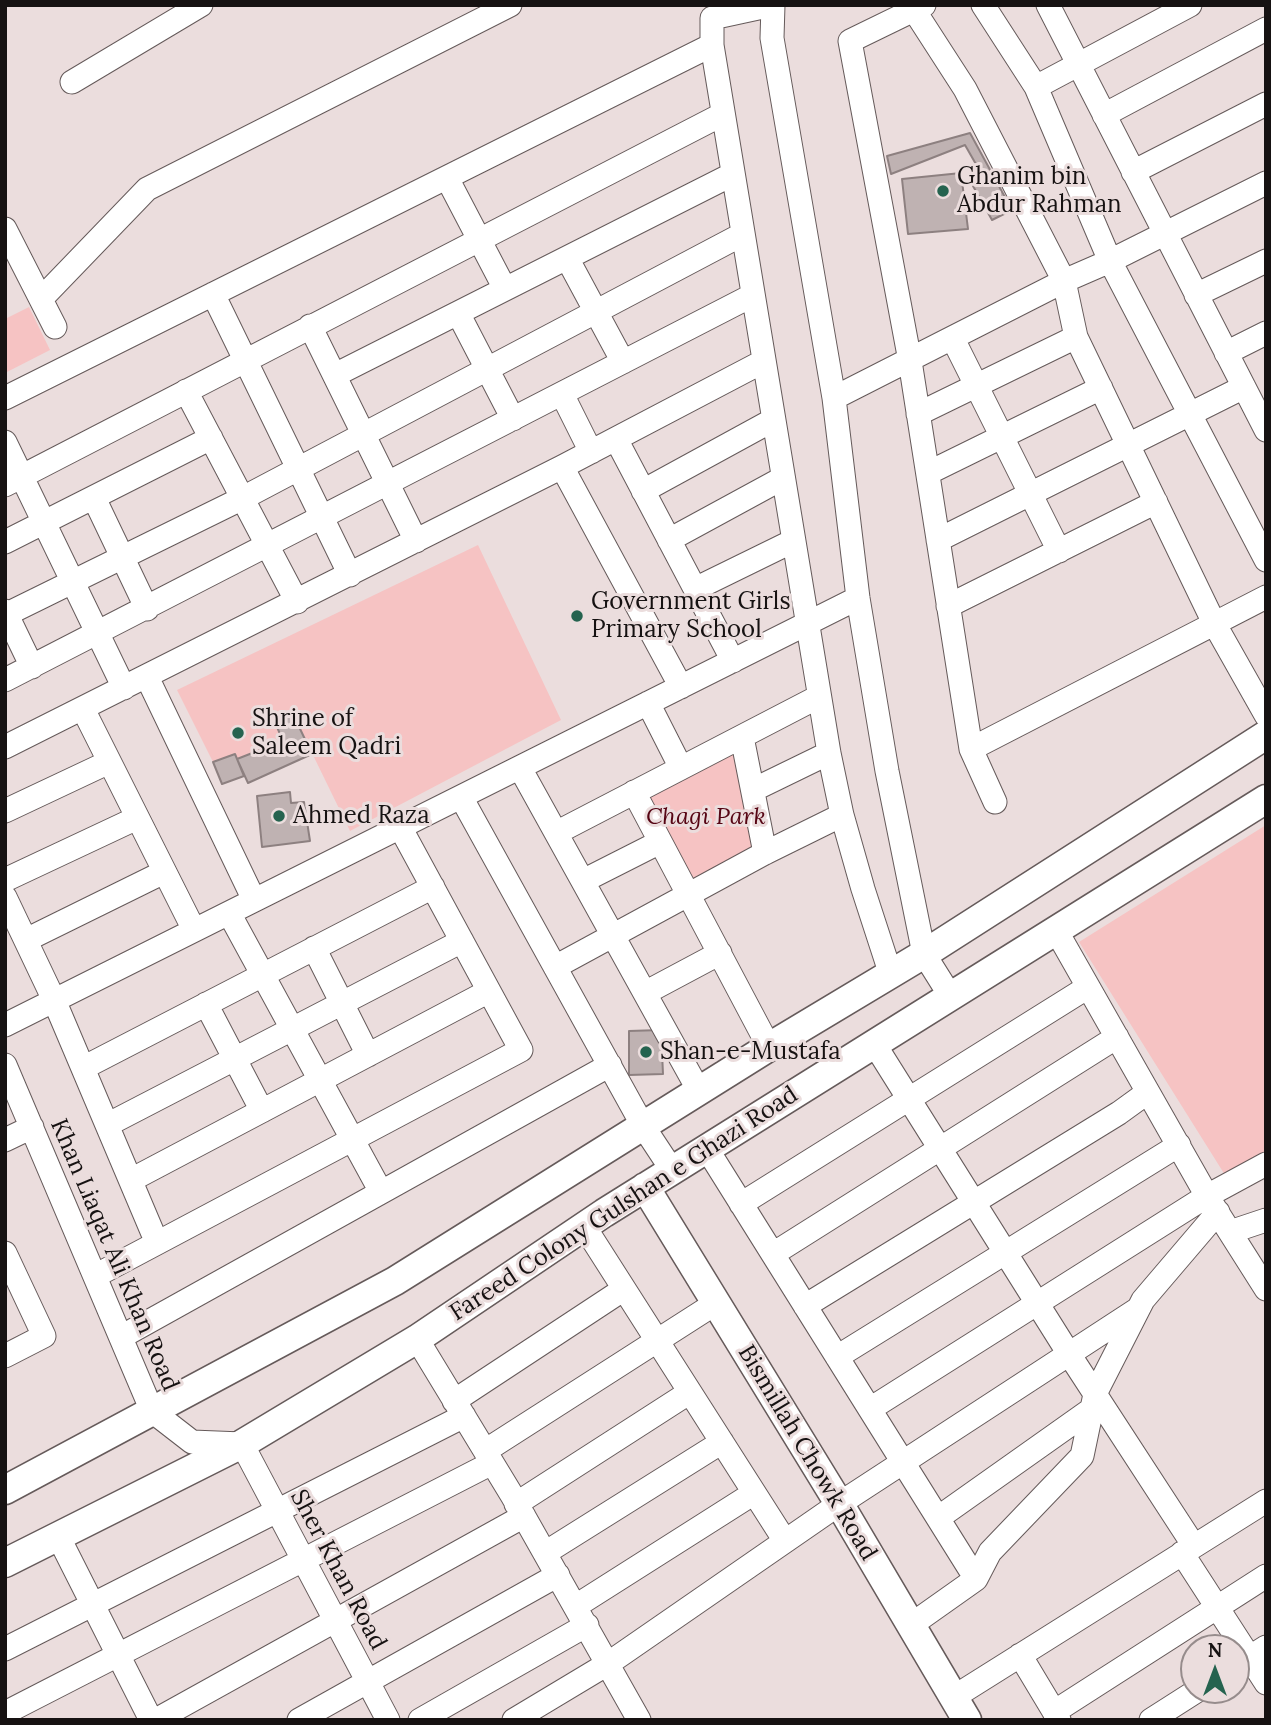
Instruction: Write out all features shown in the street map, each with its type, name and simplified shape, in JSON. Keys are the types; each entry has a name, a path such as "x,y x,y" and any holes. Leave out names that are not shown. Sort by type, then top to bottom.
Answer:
{"main road":[{"path":"5,1490 396,1281 890,972 924,954 1266,735"},
{"name":"Fareed Colony Gulshan e Ghazi Road","path":"5,1563 242,1444 417,1339 645,1187 1266,799"},
{"name":"Bismillah Chowk Road","path":"645,1187 961,1708"}],"street":[{"path":"72,82 201,5"},
{"path":"41,299 147,189 510,5"},
{"path":"890,972 842,815 828,753 712,45 712,18 773,5 772,38 834,398 858,598 887,771 924,954 951,997"},
{"path":"983,5 1036,87 1110,261 1266,561"},
{"path":"1048,5 1226,353 1254,397 1266,430"},
{"path":"1036,87 1190,5"},
{"path":"995,802 971,749 910,360 850,41 919,8 965,89 1064,281 1076,337 1214,623 1266,715"},
{"path":"1104,115 1266,29"},
{"path":"5,398 712,45"},
{"path":"1133,173 1266,104"},
{"path":"14,481 723,114"},
{"path":"335,376 733,174"},
{"path":"447,178 505,289"},
{"path":"834,398 1064,281 1266,183"},
{"path":"5,229 55,327"},
{"path":"32,667 6,613 243,498 743,234"},
{"path":"567,258 623,362"},
{"path":"1196,295 1266,261"},
{"path":"213,294 350,575"},
{"path":"5,680 753,295"},
{"path":"458,313 513,419"},
{"path":"310,326 416,541"},
{"path":"1226,353 1266,333"},
{"path":"918,414 1076,337"},
{"path":"953,339 1059,551"},
{"path":"5,747 350,575 764,361"},
{"path":"928,473 1101,388"},
{"path":"186,391 297,601"},
{"path":"562,394 591,452"},
{"path":"938,540 1190,414 1254,397"},
{"path":"643,491 773,420"},
{"path":"5,542 211,438"},
{"path":"616,439 733,661"},
{"path":"5,442 14,481 44,523 124,688"},
{"path":"562,467 681,687"},
{"path":"669,540 783,478"},
{"path":"94,498 147,609"},
{"path":"948,606 1156,502"},
{"path":"695,589 793,541"},
{"path":"971,749 1266,597"},
{"path":"5,1025 858,598"},
{"path":"147,677 254,900"},
{"path":"556,833 818,697"},
{"path":"648,703 681,768"},
{"path":"83,709 194,930"},
{"path":"742,737 765,853"},
{"path":"753,790 828,753"},
{"path":"5,811 109,762"},
{"path":"520,768 699,1091"},
{"path":"634,792 769,1047"},
{"path":"461,797 643,1126 672,1170"},
{"path":"555,967 765,853 842,815"},
{"path":"5,880 137,818"},
{"path":"95,1276 522,1050 400,827"},
{"path":"583,881 660,842"},
{"path":"26,940 164,872"},
{"path":"83,1068 433,887"},
{"path":"5,897 54,1000 157,1242"},
{"path":"229,913 381,1192"},
{"path":"1057,932 1212,1204 1266,1289"},
{"path":"107,1125 462,941"},
{"path":"314,948 368,1055"},
{"path":"645,993 720,953"},
{"path":"741,1204 1088,988"},
{"path":"131,1180 489,991"},
{"path":"206,1004 262,1111"},
{"path":"773,1254 1117,1037"},
{"path":"875,1045 1069,1354 1093,1401 1188,1550 1217,1607 1235,1634"},
{"name":"Khan Liaqat Ali Khan Road","path":"5,1065 152,1411 192,1442 242,1444"},
{"path":"121,1337 610,1065"},
{"path":"805,1306 1119,1113 1148,1092"},
{"path":"5,1140 32,1127"},
{"path":"837,1357 1179,1145"},
{"path":"707,1149 976,1578"},
{"path":"870,1409 1037,1303 1212,1204 1266,1164"},
{"path":"911,1625 976,1578 990,1552 1082,1456 1093,1401 1138,1309 1212,1204"},
{"path":"1230,1232 1266,1220"},
{"path":"584,1226 785,1541"},
{"path":"5,1253 12,1287 44,1336 5,1356"},
{"path":"5,1649 277,1511 459,1408 624,1289"},
{"path":"5,1713 303,1561 489,1457 716,1303"},
{"path":"514,1720 609,1663 839,1504 1138,1309"},
{"path":"417,1339 558,1575 639,1720"},
{"path":"58,1536 154,1720 335,1620 520,1510 690,1392"},
{"path":"938,1518 1093,1401"},
{"path":"545,1553 722,1442"},
{"name":"Sher Khan Road","path":"242,1444 388,1720"},
{"path":"420,1720 581,1616 754,1493"},
{"path":"961,1708 1020,1655 1266,1501"},
{"path":"299,1720 558,1575"},
{"path":"1020,1655 1057,1716 1266,1576"},
{"path":"1250,1656 1266,1683"},
{"path":"1151,1720 1180,1701"}],"green space":[{"path":"29,307 50,350 5,373 5,319"},
{"path":"478,545 561,720 350,831 292,712 283,741 237,759 234,754 213,762 177,690"},
{"name":"Chagi Park","path":"742,737 765,853 689,895 634,792"},
{"path":"1266,825 1266,1164 1230,1183 1079,942"}],"building":[{"path":"970,133 1012,210 992,220 973,186 985,180 965,145 891,174 887,156"},
{"path":"961,173 968,229 908,234 902,179"},
{"path":"292,712 312,754 248,783 237,759 283,741 274,720"},
{"path":"235,754 244,776 222,784 213,762"},
{"path":"290,792 291,803 304,802 310,841 262,847 257,796"},
{"name":"Shan-e-Mustafa","path":"661,1030 663,1074 629,1075 629,1031"}],"place":[{"name":"Ghanim bin Abdur Rahman","path":"943,191"},
{"name":"Government Girls Primary School","path":"577,616"},
{"name":"Shrine of Saleem Qadri","path":"238,733"},
{"name":"Ahmed Raza","path":"279,816"},
{"name":"Shan-e-Mustafa","path":"646,1052"}]}
